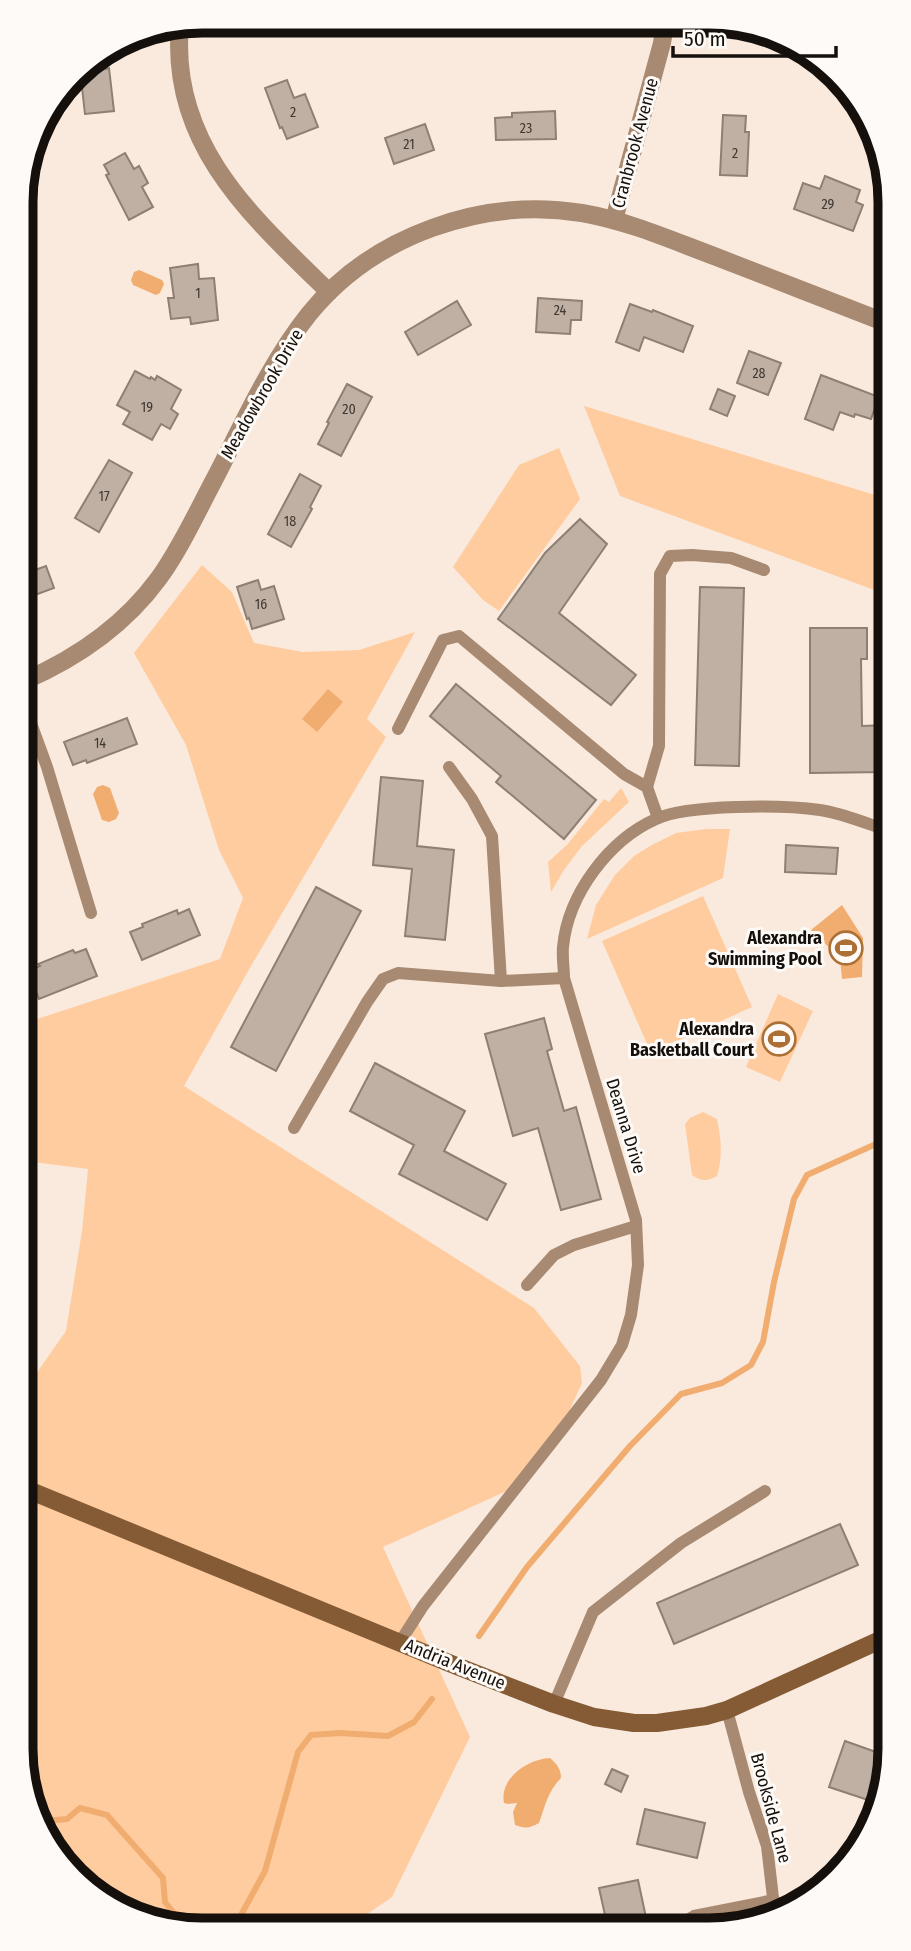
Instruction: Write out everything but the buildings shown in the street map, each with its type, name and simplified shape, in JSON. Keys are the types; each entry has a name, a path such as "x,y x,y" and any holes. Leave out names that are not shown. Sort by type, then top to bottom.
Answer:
{"street":[{"name":"Cranbrook Avenue","path":"614,220 664,33"},
{"path":"180,35 180,64 186,94 195,127 210,158 227,185 329,292"},
{"name":"Meadowbrook Drive","path":"34,677 86,649 139,603 160,577 181,542 291,338 329,292 381,253 411,236 446,223 517,210 583,213 614,220 681,243 878,320"},
{"name":"Andria Avenue","path":"33,1492 554,1704 594,1717 634,1723 657,1723 706,1716 727,1710 877,1641"}],"lane":[{"path":"658,818 647,788 659,746 660,574 670,556 692,555 731,558 764,570"},
{"path":"398,729 443,640 459,636 624,774 647,788"},
{"path":"34,730 91,914"},
{"path":"449,767 472,799 492,836 501,981"},
{"name":"Deanna Drive","path":"400,1642 423,1606 601,1380 622,1345 631,1315 638,1265 636,1226 564,978 563,946 574,905 596,868 618,844 658,818 677,813 775,807 822,810 878,827"},
{"path":"294,1128 383,979 398,972 501,981 564,978"},
{"path":"527,1285 554,1255 574,1245 636,1226"},
{"path":"554,1704 593,1612 681,1543 765,1491"},
{"name":"Brookside Lane","path":"727,1710 767,1846 774,1904"},
{"path":"692,1918 774,1900"}],"shaded area":[{"path":"139,270 162,280 164,284 160,293 156,295 133,285 131,280 134,272"},
{"path":"584,406 878,496 878,591 620,496"},
{"path":"559,448 580,499 499,611 483,600 453,567 519,465"},
{"path":"202,565 232,592 254,643 303,652 359,650 415,632 367,719 386,737 251,966 184,1086 534,1308 580,1366 582,1383 569,1411 511,1489 383,1547 470,1737 392,1897 362,1918 202,1918 169,1915 127,1900 91,1876 62,1843 42,1803 35,1771 33,1378 66,1331 82,1231 88,1169 33,1162 33,1020 220,959 243,898 219,850 186,745 134,653"},
{"path":"328,689 343,702 317,732 302,719"},
{"path":"103,785 110,788 119,813 116,819 109,822 102,820 93,794 97,787"},
{"path":"621,788 629,802 582,846 551,892 548,862 567,845 604,799 609,802"},
{"path":"730,829 723,878 587,939 596,905 615,875 634,856 676,833"},
{"path":"703,896 752,1007 651,1053 602,941"},
{"name":"Alexandra Swimming Pool","path":"842,905 863,938 862,977 842,979 840,958 811,930"},
{"name":"Alexandra Basketball Court","path":"778,994 813,1011 780,1082 746,1067"},
{"path":"703,1112 717,1119 721,1148 717,1176 705,1180 692,1175 685,1124 690,1118"},
{"path":"550,1758 558,1767 561,1778 550,1793 539,1823 527,1827 515,1825 513,1812 517,1803 504,1803 506,1786 524,1766"}],"waterway":[{"path":"479,1636 527,1567 630,1446 681,1394 722,1383 751,1365 763,1342 794,1199 807,1175 877,1143"},
{"path":"239,1918 265,1871 298,1752 311,1735 340,1733 388,1736 414,1722 432,1699"},
{"path":"50,1821 67,1819 80,1808 107,1815 163,1878 165,1902 176,1916"}],"place":[{"name":"Alexandra Swimming Pool","path":"846,948"},
{"name":"Alexandra Basketball Court","path":"779,1039"}]}
